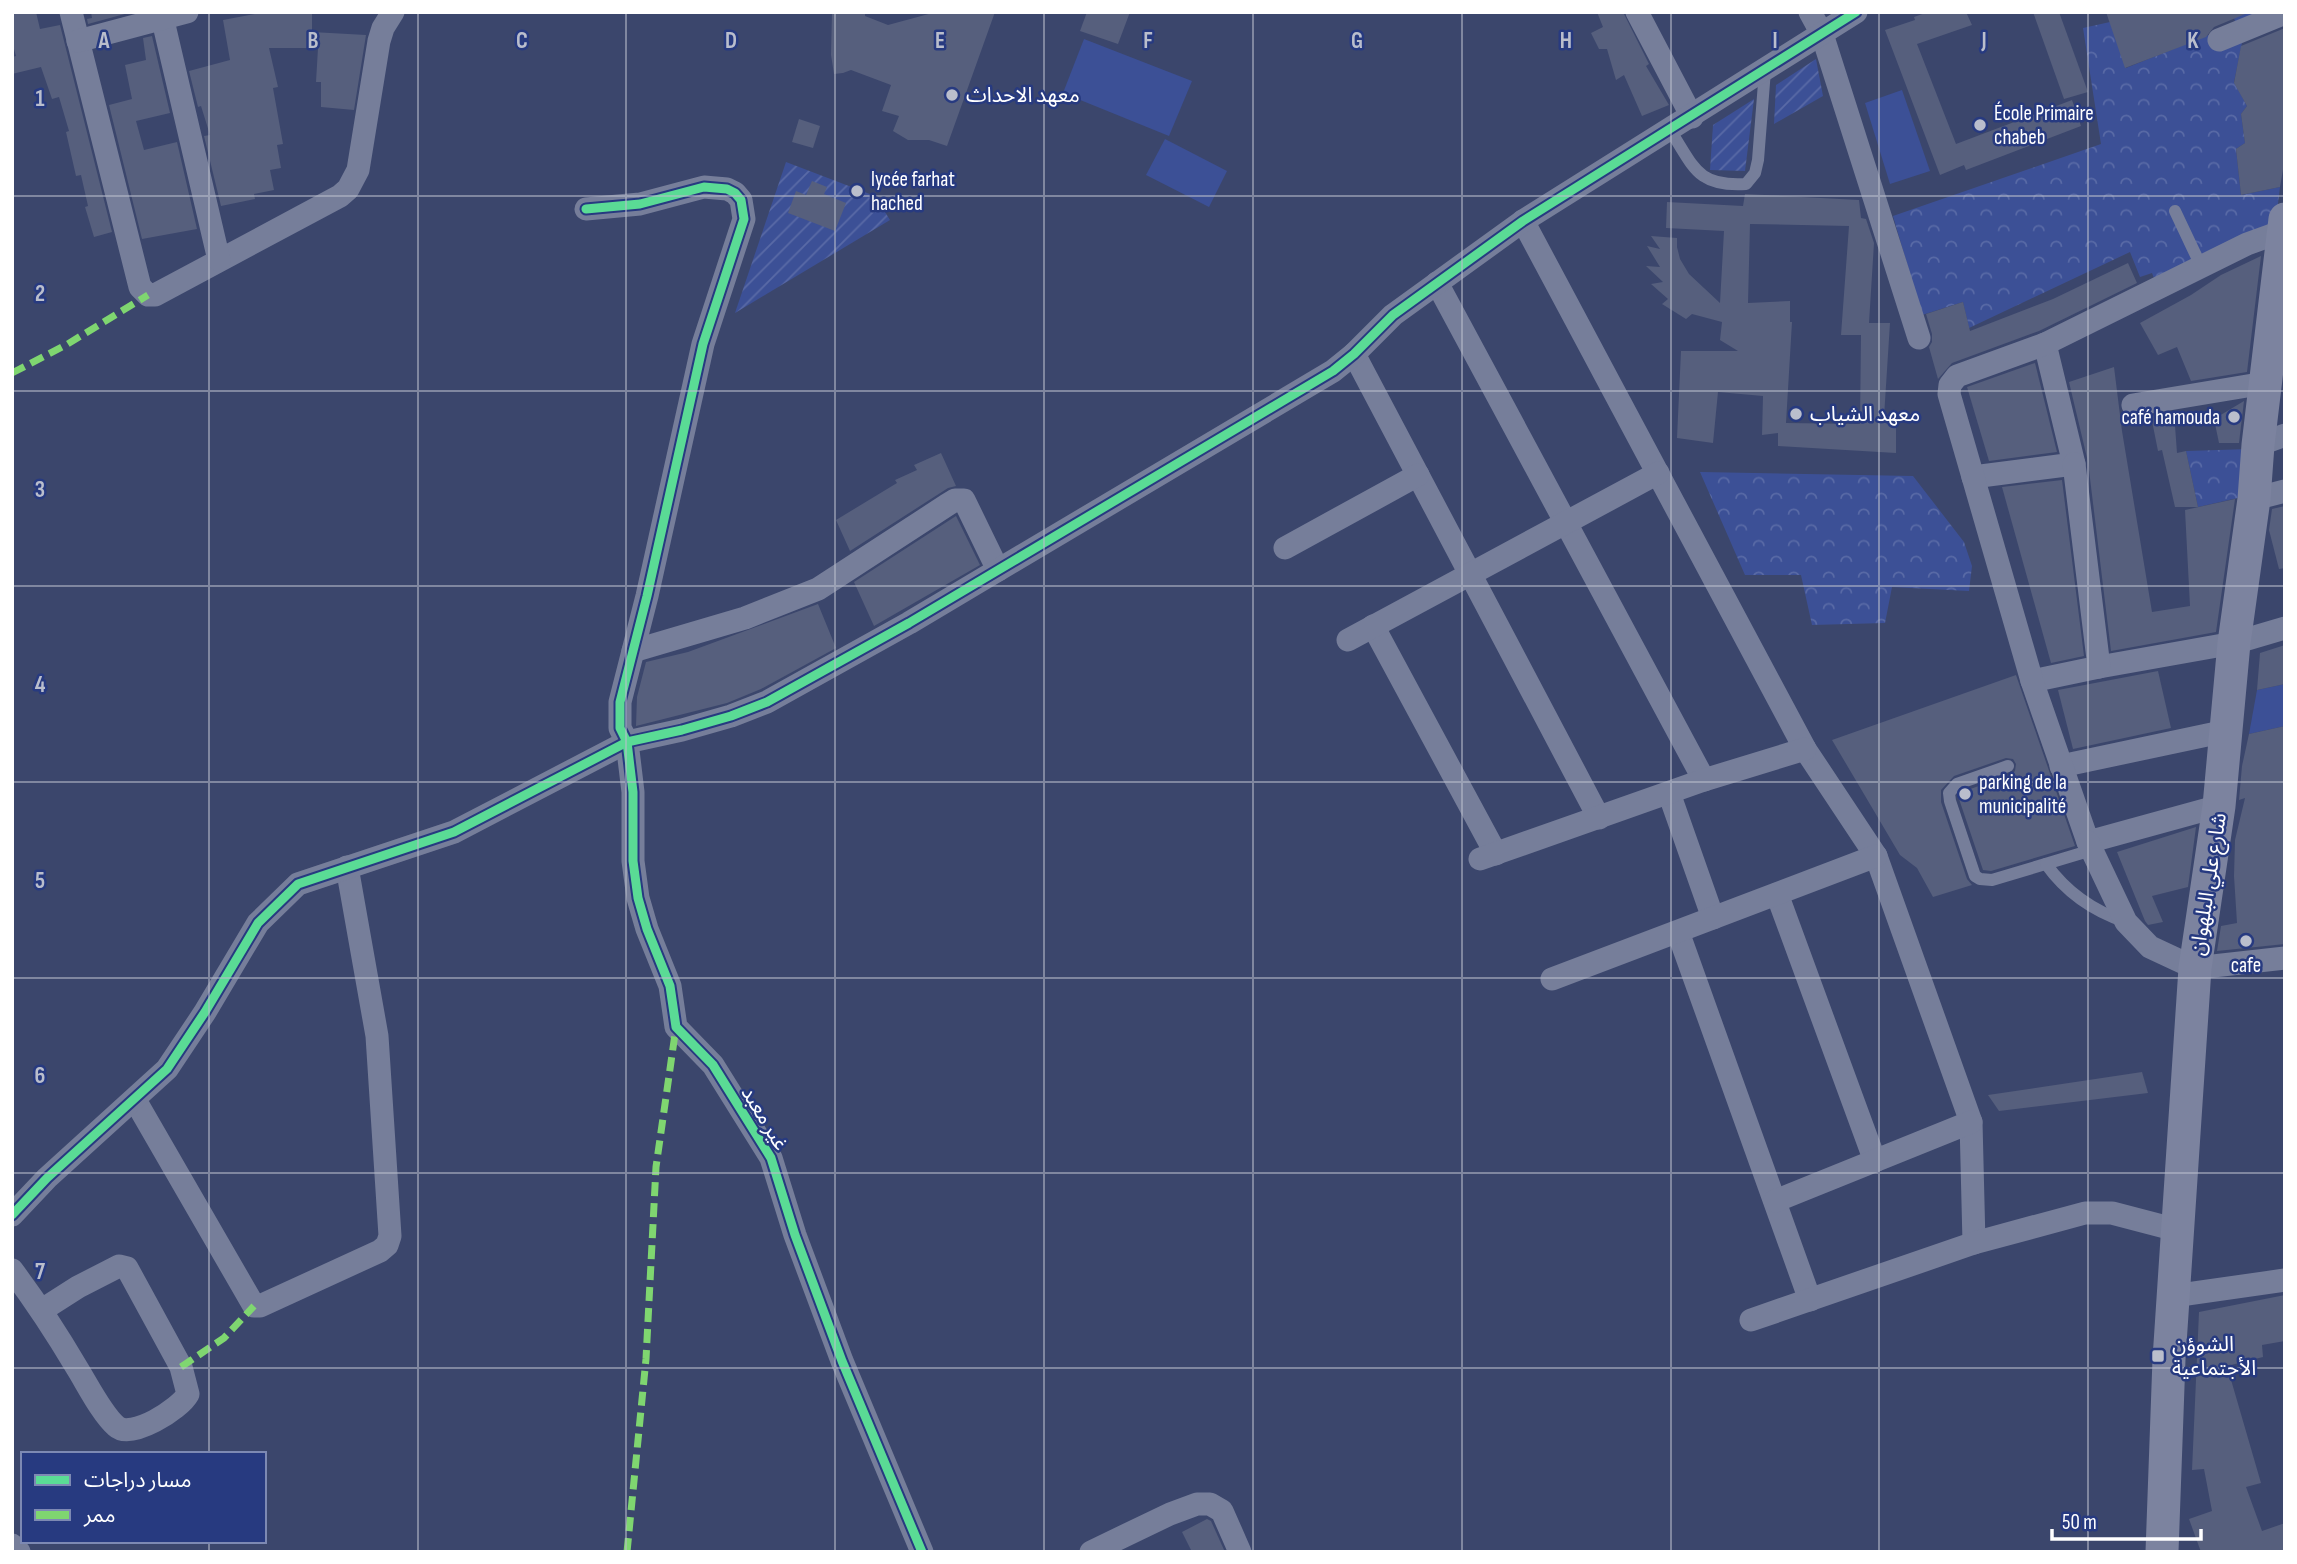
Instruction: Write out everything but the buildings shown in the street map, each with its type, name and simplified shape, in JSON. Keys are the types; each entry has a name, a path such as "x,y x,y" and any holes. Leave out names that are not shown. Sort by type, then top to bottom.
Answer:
{"street":[{"path":"71,12 140,287 144,293 155,295 348,189 358,170 379,41 387,14"},
{"path":"78,41 162,15 187,12"},
{"path":"1637,12 1692,117"},
{"path":"1810,12 1822,34 1919,338"},
{"path":"12,1215 47,1178 167,1069 258,923 298,884 454,832 627,742 731,716 767,702 909,623 1333,371 1393,315 1524,221 1856,12"},
{"path":"2219,40 2285,13"},
{"path":"162,15 219,260"},
{"name":"غير معبد","path":"586,209 640,204 714,186 735,193 744,209 739,239 703,344 618,717 627,742 633,792 633,861 638,898 647,929 670,986 676,1027 713,1065 771,1158 795,1235 842,1361 922,1552"},
{"path":"1524,221 1805,749 1876,856 1971,1122 1974,1243"},
{"path":"2284,225 2045,344 1957,376 1950,385 1950,402 2032,681 2090,846 2126,922 2150,947 2195,968 2285,958"},
{"name":"شارع علي البلهوان","path":"2162,1552 2173,1296 2195,968 2220,806 2234,643 2269,495 2271,440 2265,383 2281,276 2284,225"},
{"path":"1437,283 1704,780"},
{"path":"2045,344 2074,464 2099,667"},
{"path":"1354,354 1599,818"},
{"path":"2133,405 2265,383"},
{"path":"1973,477 2074,464"},
{"path":"1348,640 1658,473"},
{"path":"1285,548 1418,475"},
{"path":"633,651 745,618 818,589 960,499 964,500 998,570"},
{"path":"1373,626 1488,857 1704,780 1805,749"},
{"path":"2032,681 2234,643 2285,628"},
{"path":"2061,766 2226,731"},
{"path":"1669,793 1713,918"},
{"path":"2090,846 2220,806"},
{"path":"1552,979 1876,856"},
{"path":"135,1100 254,1306 260,1306 344,1268 387,1245 390,1236 377,1036 347,867"},
{"path":"1777,894 1875,1161"},
{"path":"1678,932 1810,1300"},
{"path":"1775,1201 1971,1122"},
{"path":"1751,1320 1974,1243 2085,1213 2112,1213 2177,1230"},
{"path":"12,1269 42,1310 93,1394 117,1427 125,1430 142,1428 184,1403 188,1394 181,1367 127,1268 119,1266 78,1287 42,1310"},
{"path":"2173,1296 2285,1280"},
{"path":"1091,1552 1196,1504 1210,1504 1222,1511 1240,1552"},
{"path":"12,1545 19,1552"}],"lane":[{"path":"1670,130 1699,175 1711,182 1746,184 1755,173 1758,160 1765,70"},
{"path":"2175,211 2201,266"},
{"path":"2008,766 1950,789 1950,801 1975,876 1986,881 2046,864 2090,846"},
{"path":"2046,864 2064,886 2081,900 2126,922"}],"green space":[{"path":"2232,12 2259,12 2243,38 2234,82 2247,106 2241,114 2245,143 2236,149 2241,195 2280,187 2275,228 2157,286 2152,273 2140,277 2130,252 1969,328 1963,302 1922,315 1893,216 2101,144 2083,28 2110,22 2126,68 2236,24"},
{"path":"1084,39 1192,81 1169,136 1063,93"},
{"path":"1816,59 1823,96 1774,124 1776,85"},
{"path":"1902,90 1930,171 1890,184 1865,103"},
{"path":"1754,99 1745,171 1710,170 1713,125"},
{"path":"1165,139 1227,171 1209,207 1146,175"},
{"path":"786,162 875,196 890,220 735,313"},
{"path":"2250,449 2251,495 2198,507 2186,451"},
{"path":"1700,472 1913,476 1964,542 1972,566 1969,591 1892,587 1885,623 1812,625 1801,575 1745,575"},
{"path":"2285,684 2285,726 2249,734 2257,690"}],"marked path":[{"path":"12,373 66,345 148,295"},
{"path":"627,1552 646,1359 656,1167 676,1027"},
{"path":"181,1367 224,1338 254,1306"}],"cycle path":[{"path":"12,1215 47,1178 167,1069 258,923 298,884 454,832 627,742 682,730 767,702 909,623 1333,371 1393,315 1523,221 1856,12"},
{"path":"586,209 640,204 704,187 727,189 741,200 744,219 703,344 647,596 620,702 620,728 627,742 633,792 633,861 638,898 647,929 670,986 676,1027 713,1065 771,1158 795,1235 842,1361 922,1552"}],"place":[{"name":"معهد الاحداث","path":"952,95"},
{"name":"École Primaire chabeb","path":"1980,125"},
{"name":"lycée farhat hached","path":"857,191"},
{"name":"معهد الشياب","path":"1796,414"},
{"name":"café hamouda","path":"2234,417"},
{"name":"parking de la municipalité","path":"1965,794"},
{"name":"cafe","path":"2246,941"},
{"name":"الشوؤن الأجتماعية","path":"2158,1356"}]}
